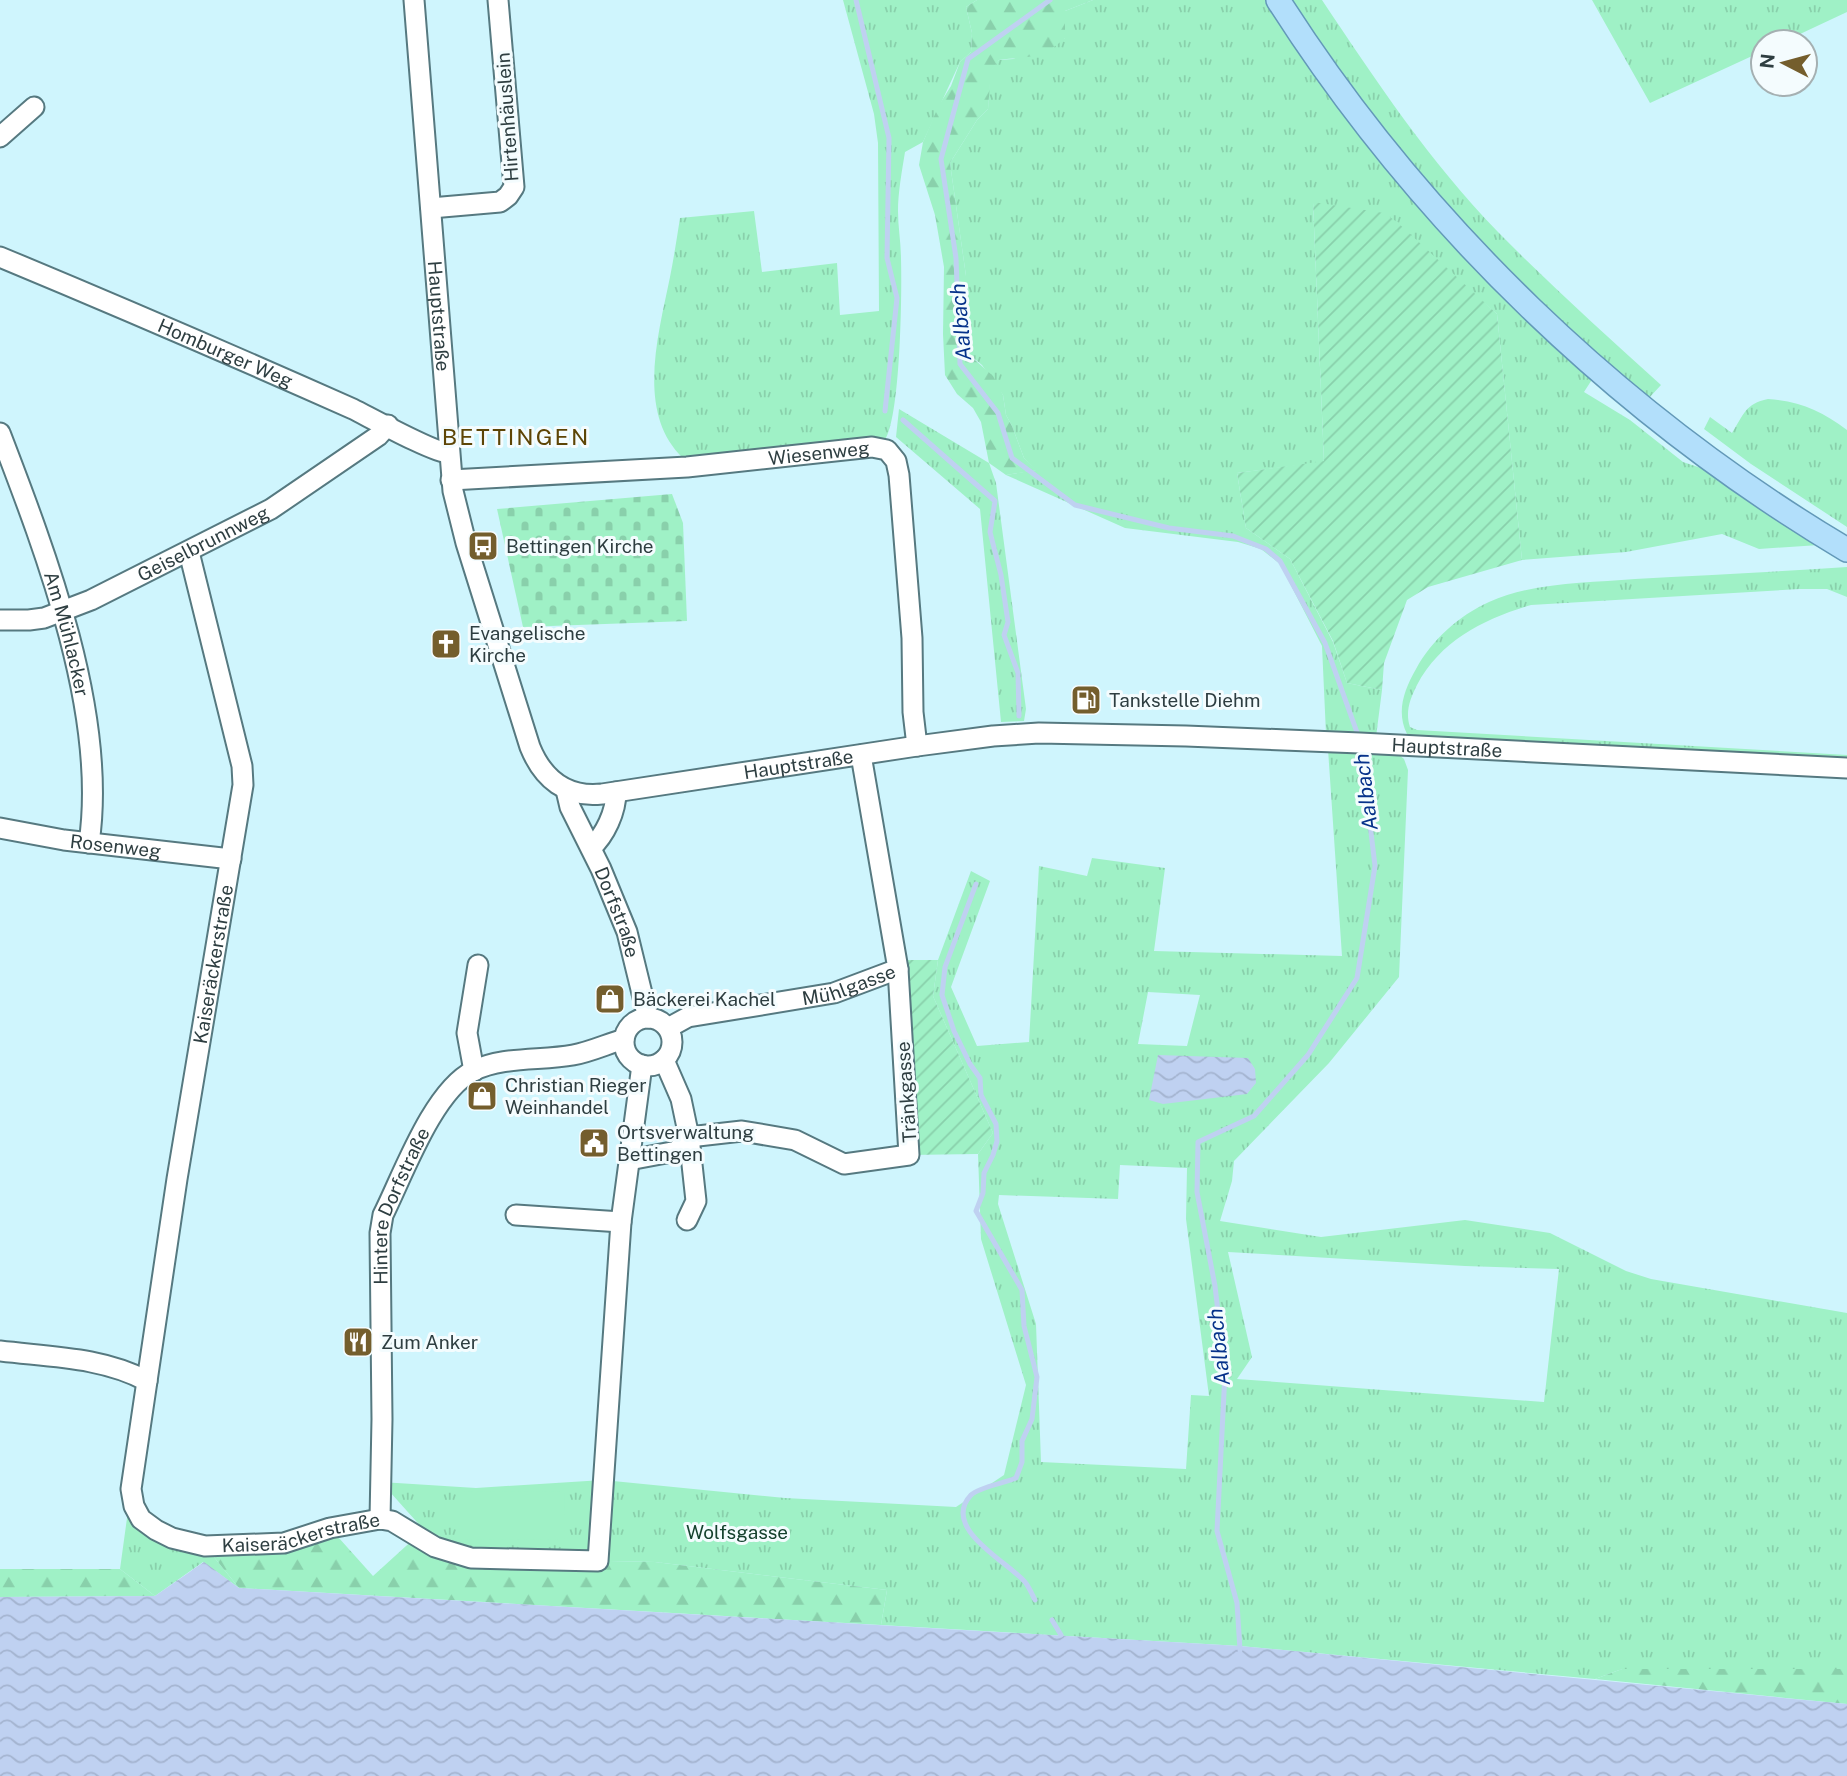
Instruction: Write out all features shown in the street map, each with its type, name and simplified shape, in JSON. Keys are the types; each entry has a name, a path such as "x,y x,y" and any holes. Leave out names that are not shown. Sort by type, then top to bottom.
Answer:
{"main road":[{"path":"1278,0 1306,42 1391,155 1448,224 1529,307 1656,417 1766,498 1847,550"}],"street":[{"name":"Hauptstraße","path":"414,0 451,481 466,543 530,747 544,773 566,790 587,795 616,792 1010,734 1133,734 1360,743 1847,768"},
{"name":"Hirtenhäuslein","path":"431,208 499,202 508,196 514,187 498,0"},
{"path":"0,137 34,107"},
{"name":"Homburger Weg","path":"0,257 388,425 438,451 449,453"},
{"name":"Geiselbrunnweg","path":"0,620 29,620 61,612 189,552 271,509 378,436 388,425"},
{"name":"Am Mühlacker","path":"0,433 61,612 77,671 89,744 93,810 89,843"},
{"name":"Wiesenweg","path":"451,481 687,467 872,447 887,450 898,468 912,638 913,712 917,746"},
{"name":"Kaiseräckerstraße","path":"189,552 244,776 162,1271 131,1489 134,1506 141,1519 172,1538 205,1546 284,1543 330,1528 380,1519 392,1521 435,1547 471,1558 598,1561 621,1222"},
{"name":"Mühlgasse","path":"668,1028 688,1017 835,993 898,969 861,755"},
{"name":"Dorfstraße","path":"566,790 570,807 627,932 648,1017"},
{"name":"Dorfstraße","path":"591,848 613,813 616,792"},
{"name":"Rosenweg","path":"0,828 89,843 231,859"},
{"path":"474,1071 467,1033 478,965"},
{"name":"Tränkgasse","path":"629,1160 677,1151 689,1137 742,1131 794,1140 844,1164 909,1155 898,969"},
{"path":"648,1017 659,1020 668,1028 672,1039 671,1050 664,1060 654,1065 642,1065 632,1060 625,1050 624,1039 628,1028 637,1020 648,1017"},
{"name":"Hintere Dorfstraße","path":"380,1519 380,1233 383,1214 434,1110 453,1085 474,1071 504,1063 575,1055 624,1039"},
{"path":"664,1060 681,1099 689,1137 696,1201 687,1220"},
{"path":"516,1215 621,1222 642,1065"},
{"path":"0,1351 102,1363 128,1371 147,1381"}],"green space":[{"path":"843,0 977,0 966,7 972,33 971,52 960,62 923,142 905,152 898,204 901,253 899,357 897,387 888,433 882,443 683,458 668,440 659,418 654,371 680,218 754,211 762,272 837,263 840,315 879,311 878,143 874,114"},
{"path":"977,0 1093,0 1065,11 1065,38 1057,45 1034,56 999,60 991,71 988,109 977,120 950,163 966,276 966,352 993,376 1003,395 1006,415 1024,458 1037,470 1006,475 989,463 981,422 973,408 957,394 945,375 944,267 935,215 919,165 923,142 939,105 951,86 960,62 971,52 972,33 966,7"},
{"path":"1093,0 1267,0 1290,35 1593,378 1584,392 1630,420 1683,462 1713,472 1819,545 1759,549 1722,534 1626,552 1522,560 1497,314 1482,301 1313,203 1324,462 1237,473 1246,528 1290,559 1333,642 1347,683 1382,690 1376,737 1326,734 1322,646 1280,564 1261,549 1238,542 1125,528 1006,475 1036,470 1024,458 1006,415 1003,395 982,365 966,352 966,276 950,163 977,120 988,109 990,71 999,60 1013,59 1065,38 1065,11"},
{"path":"1291,0 1322,0 1405,120 1449,178 1498,232 1578,310 1661,385 1649,398 1581,340 1485,247 1455,214 1369,111"},
{"path":"1592,0 1847,0 1847,12 1813,28 1749,28 1749,57 1650,103"},
{"path":"1313,202 1384,213 1497,314 1522,560 1428,587 1407,600 1384,663 1382,690 1347,683 1333,641 1290,559 1246,528 1237,473 1324,461"},
{"path":"1768,399 1810,408 1847,430 1847,527 1751,464 1704,429 1710,417 1732,433 1750,407"},
{"path":"899,409 989,463 996,483 1026,709 1024,721 1001,722 980,509 896,437"},
{"path":"672,494 683,523 687,621 523,627 497,509"},
{"path":"1847,567 1847,597 1827,589 1800,589 1531,605 1497,617 1465,633 1438,655 1417,685 1410,700 1408,716 1410,727 1417,730 1847,755 1847,760 1414,737 1407,734 1404,726 1402,709 1405,693 1430,648 1467,614 1506,595 1542,587 1580,583"},
{"name":"Wolfsgasse","path":"1328,749 1398,754 1404,759 1408,770 1399,977 1329,1063 1234,1161 1232,1181 1220,1221 1321,1237 1465,1220 1550,1233 1626,1271 1651,1279 1847,1313 1847,1669 1622,1669 1595,1679 1240,1646 881,1625 887,1590 655,1562 471,1558 424,1530 381,1482 476,1488 603,1480 785,1498 956,1507 1004,1475 1026,1385 981,1239 978,1154 993,1133 933,996 938,960 971,871 990,881 951,987 977,1046 1029,1042 1039,866 1087,876 1092,858 1165,868 1154,951 1342,956","holes":["1148,992 1200,995 1187,1046 1138,1044","1120,1165 1187,1168 1186,1219 1209,1396 1191,1395 1186,1469 1041,1462 1036,1324 998,1204 999,1195 1118,1199","1228,1252 1559,1269 1544,1402 1237,1379 1252,1357"]},
{"path":"897,960 938,960 933,996 993,1133 978,1154 909,1155"},
{"path":"131,1489 141,1519 205,1546 239,1588 203,1562 155,1596 120,1569"},
{"path":"457,1491 565,1492 564,1540 457,1539"},
{"path":"330,1528 373,1576 417,1536 471,1558 655,1562 887,1590 881,1625 239,1588 205,1546"},
{"path":"0,1569 120,1569 155,1596 0,1597"},
{"path":"1622,1669 1847,1669 1847,1704 1595,1679"}],"water":[{"path":"1158,1055 1248,1058 1255,1069 1256,1083 1247,1094 1163,1104 1149,1100"},
{"path":"204,1562 239,1588 1240,1646 1847,1704 1847,1776 0,1776 0,1597 155,1596"}],"waterway":[{"path":"856,0 889,138 887,258 897,298 885,411"},
{"name":"Aalbach","path":"1050,0 968,59 941,159 956,258 960,364 998,413 1012,458 1075,505 1169,528 1233,536 1266,549 1280,561 1325,643 1359,738"},
{"path":"903,420 995,501 990,532 1001,575 1008,622 1004,635 1018,673 1019,716"},
{"name":"Aalbach","path":"1240,1650 1237,1603 1217,1531 1225,1373 1215,1286 1197,1192 1198,1142 1254,1116 1308,1055 1357,978 1375,866 1361,748"},
{"path":"976,884 945,967 942,995 954,1031 980,1078 981,1095 996,1124 997,1141 984,1173 983,1193 976,1211 1022,1290 1024,1326 1037,1377 1032,1419 1022,1441 1022,1462 1016,1478 971,1495 964,1507 964,1520 980,1543 1025,1582 1035,1600"},
{"path":"1052,1620 1061,1635"}],"place":[{"name":"Bettingen Kirche","path":"483,546"},
{"name":"Evangelische Kirche","path":"446,644"},
{"name":"Tankstelle Diehm","path":"1086,700"},
{"name":"Bäckerei Kachel","path":"610,999"},
{"name":"Christian Rieger Weinhandel","path":"482,1096"},
{"name":"Ortsverwaltung Bettingen","path":"594,1143"},
{"name":"Zum Anker","path":"358,1342"}],"district":[{"name":"BETTINGEN","path":"516,437"}]}
